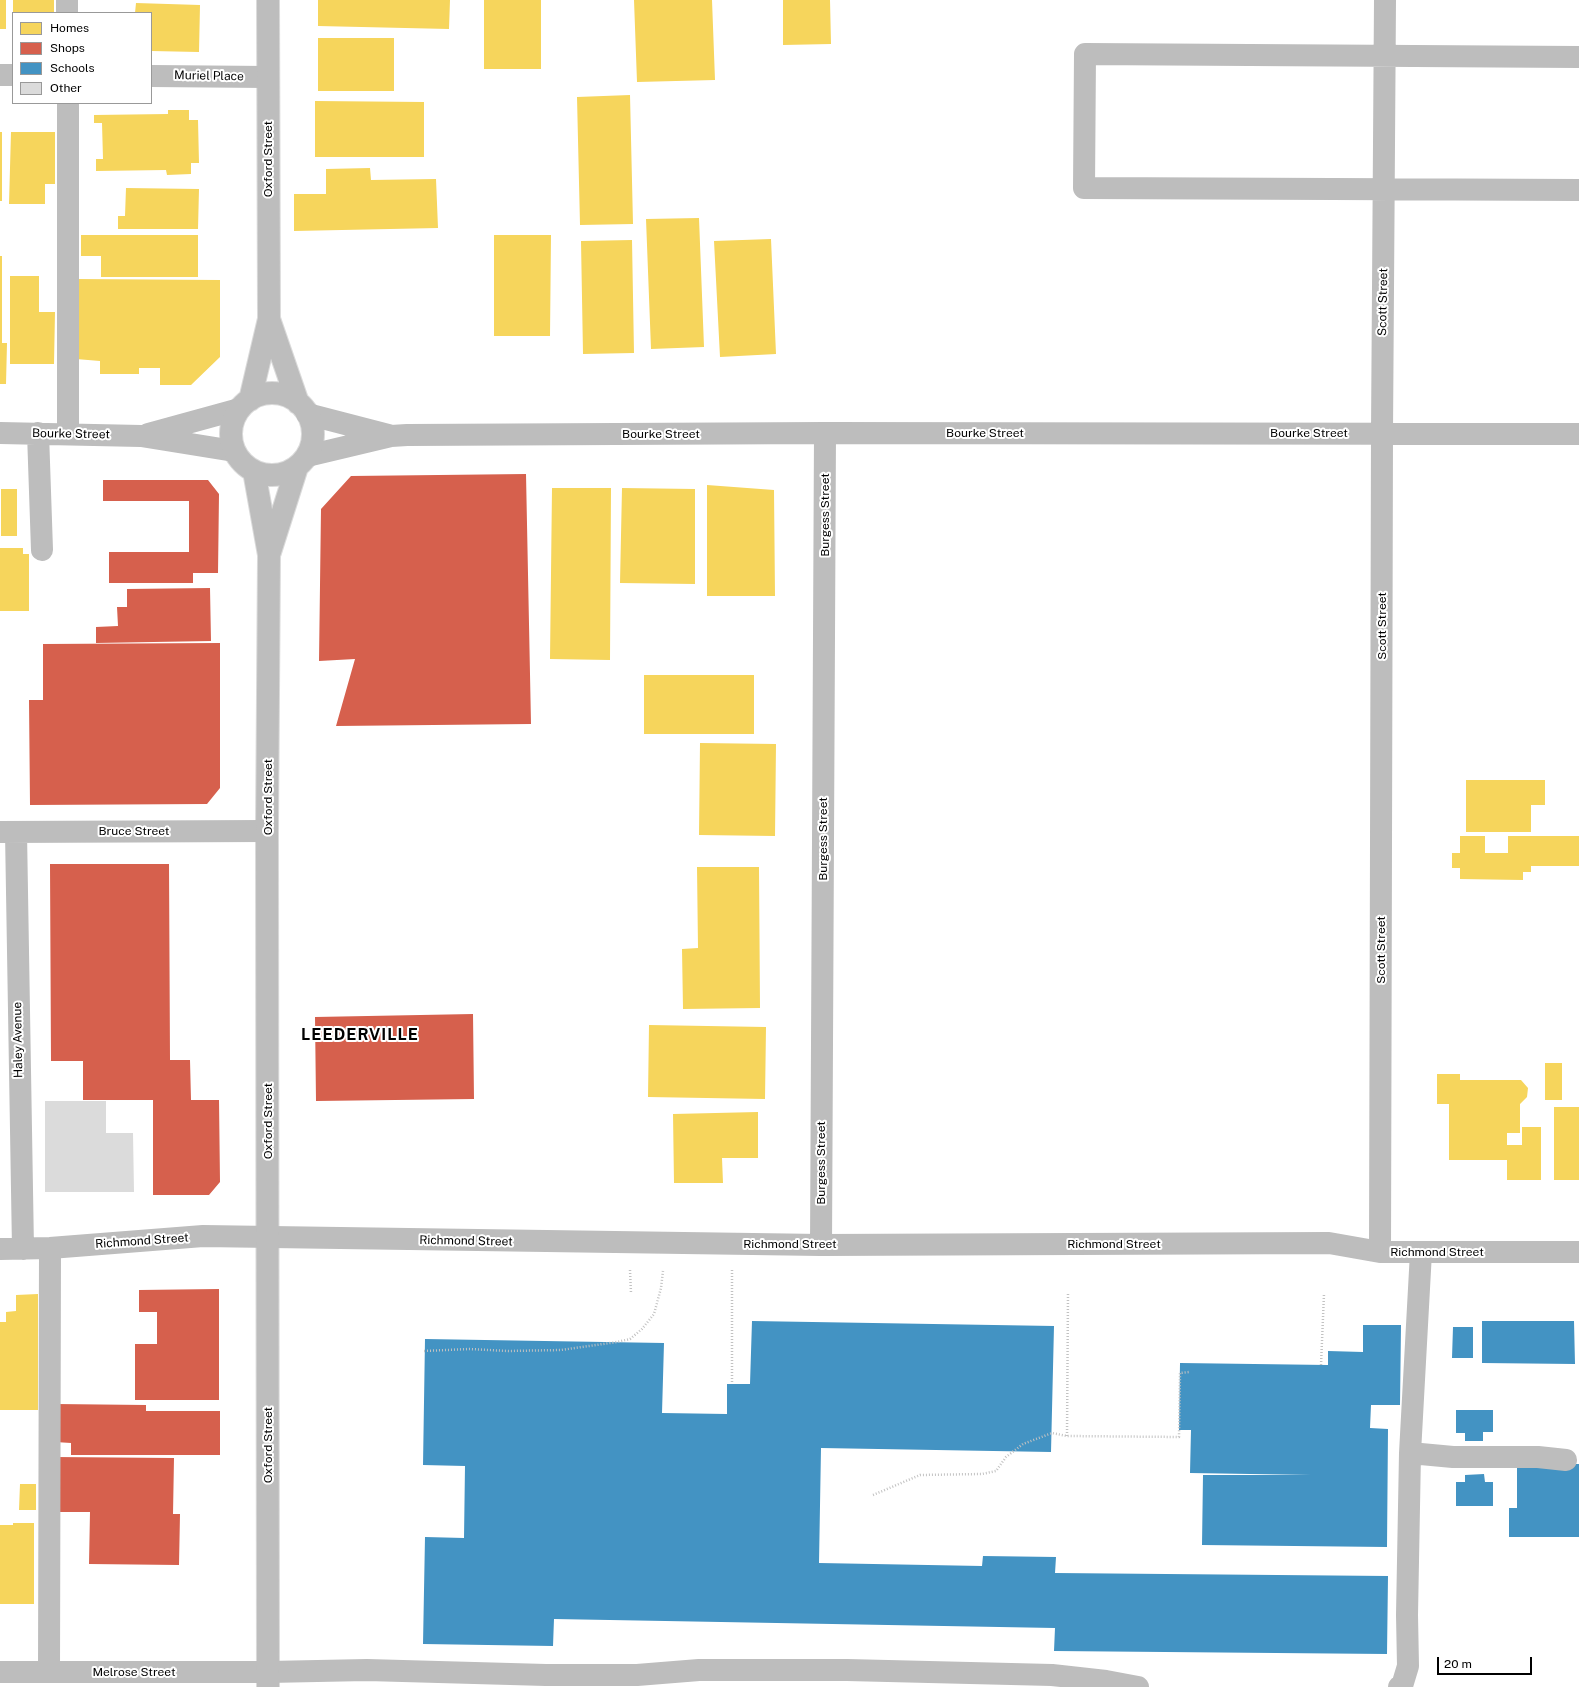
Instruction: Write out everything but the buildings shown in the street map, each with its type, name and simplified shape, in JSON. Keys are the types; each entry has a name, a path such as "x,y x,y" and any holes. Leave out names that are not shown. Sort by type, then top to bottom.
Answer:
{"street":[{"path":"67,0 67,12"},
{"name":"Oxford Street","path":"245,404 269,319 267,77 268,0"},
{"name":"Scott Street","path":"1380,1252 1382,433 1385,0"},
{"path":"1579,57 1085,54 1084,188 1579,190"},
{"path":"0,75 12,75"},
{"name":"Muriel Place","path":"152,76 267,77"},
{"path":"68,104 68,434"},
{"name":"Oxford Street","path":"269,319 302,408"},
{"path":"275,393 287,396 302,408 312,424 313,435 311,446 302,461 287,472 276,475 254,471 242,463 234,452 231,441 231,430 245,404 262,395 275,393"},
{"name":"Bourke Street","path":"141,436 245,404"},
{"name":"Bourke Street","path":"302,408 391,436"},
{"name":"Bourke Street","path":"0,433 141,436 234,452"},
{"path":"38,433 42,550"},
{"name":"Bourke Street","path":"302,461 391,436 825,433 1579,434"},
{"name":"Burgess Street","path":"821,1245 825,433"},
{"name":"Oxford Street","path":"269,555 302,461"},
{"name":"Oxford Street","path":"254,471 269,555 267,831 268,1680"},
{"name":"Bruce Street","path":"8,832 267,831"},
{"name":"Haley Avenue","path":"8,832 9,1028 23,1248"},
{"name":"Richmond Street","path":"0,1249 50,1248 203,1236 821,1245 1329,1243 1380,1252 1579,1252"},
{"path":"49,1672 50,1248"},
{"path":"1399,1687 1402,1686 1408,1666 1407,1615 1410,1453 1421,1252"},
{"path":"1410,1453 1453,1457 1538,1457 1566,1460"},
{"name":"Melrose Street","path":"0,1672 49,1672 268,1680 367,1670 546,1675 637,1675 699,1670 847,1670 1052,1675 1106,1681 1138,1687"}],"path":[{"path":"424,1351 469,1349 508,1351 561,1350 630,1339 642,1329 654,1314 661,1288 663,1267"},
{"path":"725,1270 732,1270 732,1384"},
{"path":"1066,1436 1068,1293"},
{"path":"1321,1365 1324,1294"},
{"path":"873,1495 920,1475 982,1474 996,1471 1006,1457 1023,1444 1052,1433 1066,1436 1179,1437 1180,1373 1189,1372"}],"district":[{"name":"LEEDERVILLE","path":"360,1035"}]}
